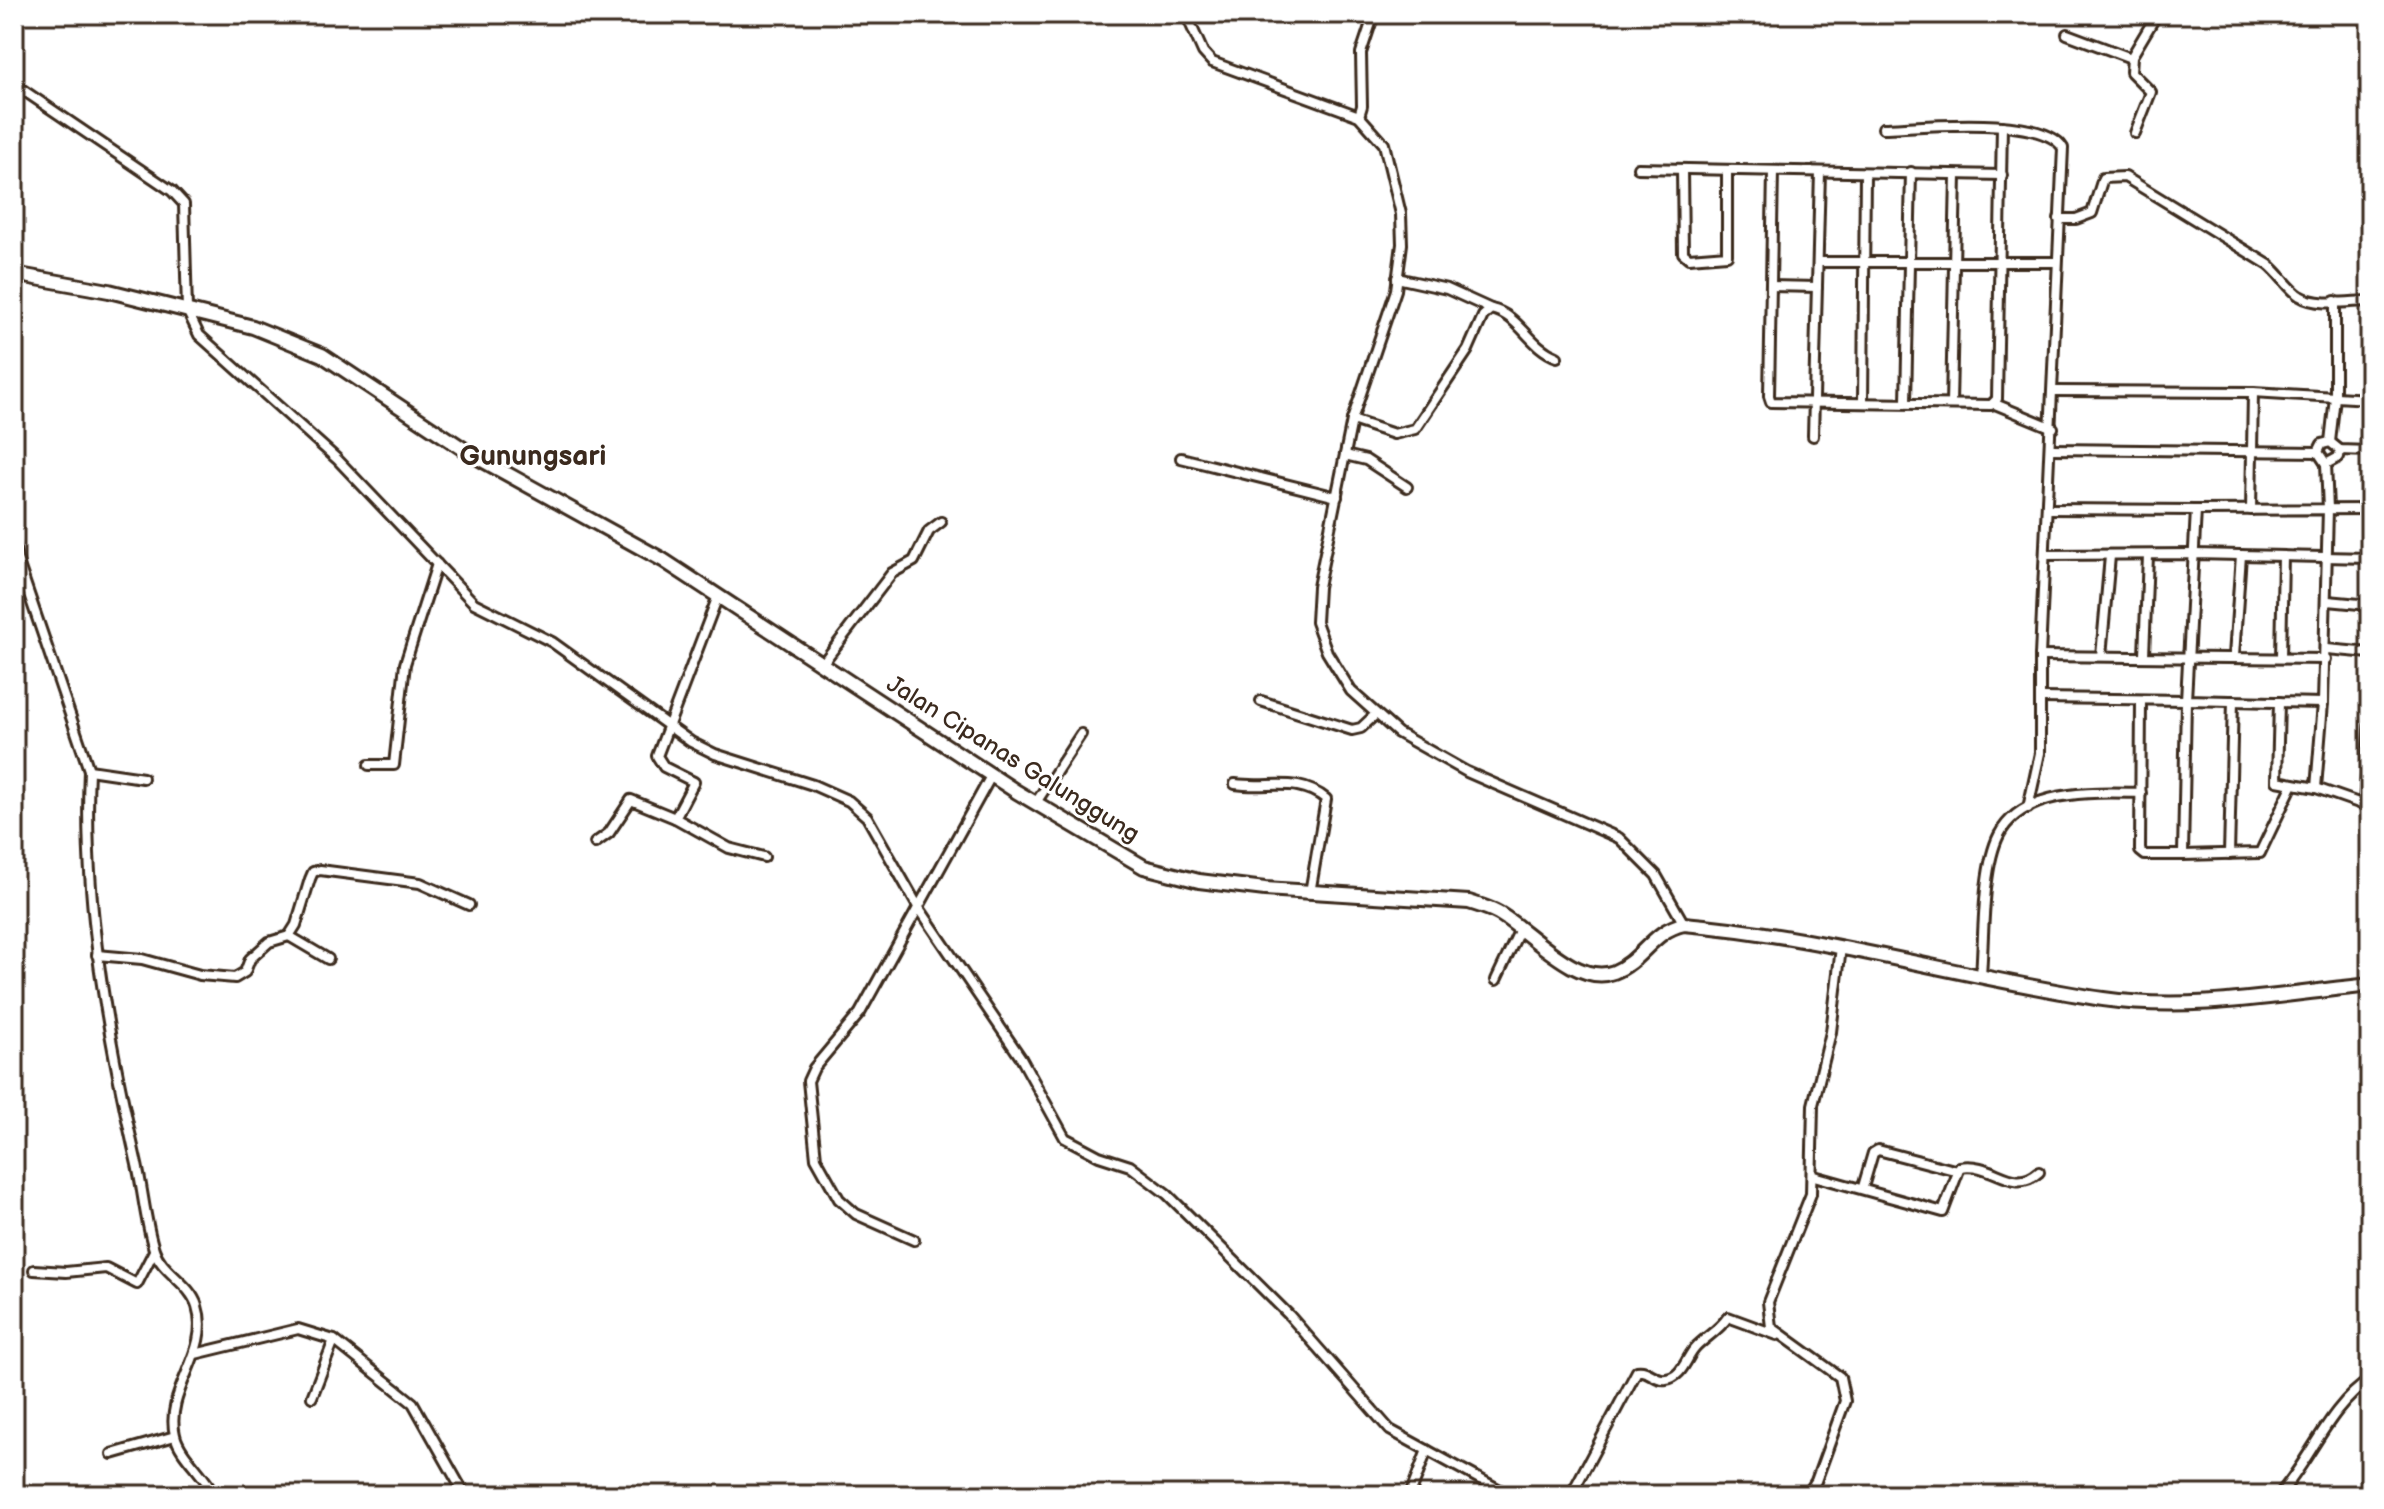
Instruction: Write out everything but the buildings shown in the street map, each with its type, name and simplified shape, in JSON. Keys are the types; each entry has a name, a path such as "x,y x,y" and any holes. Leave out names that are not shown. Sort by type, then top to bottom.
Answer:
{"street":[{"path":"1186,14 1203,52 1212,62 1359,116 1384,144 1395,188 1402,244 1397,278 1379,346 1352,420 1318,587 1316,622 1327,652 1351,691 1398,733 1467,772 1619,838 1656,875 1684,924 1841,947 2106,1000 2173,1003 2258,999 2370,985"},
{"path":"1359,116 1362,106 1361,53 1374,14"},
{"path":"2135,133 2151,92 2131,72 2131,58 2157,14"},
{"path":"2067,34 2131,58"},
{"path":"14,84 172,191 184,204 193,312 199,335 337,459 474,603 552,642 715,754 813,785 849,801 867,817 917,905 1021,1058 1065,1138 1099,1156 1130,1166 1167,1194 1289,1315 1390,1430 1509,1495"},
{"path":"1995,404 2001,264 2002,126"},
{"path":"1883,128 2002,126 2052,135 2063,148 2055,391 2040,656 2040,753 2028,808"},
{"path":"1638,168 2002,175"},
{"path":"1682,169 1683,253 1689,258 1727,255 1727,170"},
{"path":"1773,171 1770,399 1775,402 1995,404 2053,428"},
{"path":"1813,436 1820,172"},
{"path":"1906,402 1911,172"},
{"path":"1863,402 1865,173"},
{"path":"1951,404 1956,175"},
{"path":"2059,219 2076,219 2092,213 2103,178 2125,177 2269,265 2287,279 2301,297 2370,301"},
{"path":"1818,262 2057,262"},
{"name":"Jalan Cipanas Galunggung","path":"14,274 253,327 322,355 471,454 663,560 991,776 1144,867 1199,881 1311,887 1469,902 1497,912 1564,961 1594,974 1612,973 1624,967 1660,933 1684,924"},
{"path":"1397,278 1447,289 1506,313 1539,349 1557,357"},
{"path":"1771,286 1817,287"},
{"path":"2330,442 2335,397 2335,301"},
{"path":"1352,420 1394,434 1415,429 1468,350 1483,316 1491,309"},
{"path":"2055,391 2253,392 2370,399"},
{"path":"2251,510 2253,392"},
{"path":"2330,442 2340,450 2370,451"},
{"path":"2318,452 2322,444 2330,442"},
{"path":"2052,449 2318,452"},
{"path":"2326,464 2334,463 2340,450"},
{"path":"2316,788 2328,601 2326,464 2318,452"},
{"path":"1345,455 1366,460 1407,487"},
{"path":"1181,458 1337,497"},
{"path":"2049,509 2370,509"},
{"path":"2183,855 2186,700 2196,510"},
{"path":"822,664 892,573 914,561 929,531 941,522"},
{"path":"14,541 17,559 89,770 87,804 97,955 113,1061 154,1251 189,1290 198,1308 195,1354 180,1387 174,1413 175,1436 214,1495"},
{"path":"2046,555 2328,555 2370,558"},
{"path":"2234,656 2241,555"},
{"path":"2101,656 2110,556"},
{"path":"2144,655 2148,556"},
{"path":"2281,657 2283,556"},
{"path":"369,765 394,765 405,664 437,564"},
{"path":"675,818 694,782 658,761 657,751 718,596"},
{"path":"2328,601 2370,605"},
{"path":"2040,656 2281,657 2370,653"},
{"path":"2041,698 2323,703"},
{"path":"2141,700 2142,854 2260,853 2293,784"},
{"path":"1261,701 1352,730 1361,728 1376,714"},
{"path":"2229,854 2233,701"},
{"path":"2279,702 2275,778 2281,783 2316,788 2367,806 2370,715"},
{"path":"1035,804 1081,734"},
{"path":"89,770 143,778"},
{"path":"914,1240 856,1214 839,1199 816,1158 807,1088 814,1068 860,1013 991,776"},
{"path":"1235,784 1260,787 1305,785 1326,799 1311,887"},
{"path":"1981,976 1990,873 1998,836 2028,808 2072,795 2141,793"},
{"path":"595,843 609,833 631,800 675,818 729,848 764,857"},
{"path":"97,955 142,959 200,975 235,978 245,972 250,959 269,942 289,936 296,925 313,872 320,870 420,883 469,905"},
{"path":"1496,980 1520,929"},
{"path":"289,936 328,959"},
{"path":"1807,1495 1816,1481 1845,1396 1840,1377 1771,1327 1768,1302 1777,1273 1795,1241 1811,1194 1814,1176 1813,1105 1831,1032 1841,947"},
{"path":"1863,1187 1873,1153 1878,1150 1958,1171"},
{"path":"1814,1176 1863,1187 1943,1212 1962,1166 1977,1165 2020,1183 2039,1172"},
{"path":"34,1270 66,1272 106,1268 137,1284 154,1251"},
{"path":"1571,1495 1637,1371 1670,1378 1683,1368 1696,1347 1719,1331 1730,1317 1786,1339"},
{"path":"195,1354 298,1329 334,1340 413,1403 465,1495"},
{"path":"312,1397 334,1340"},
{"path":"2279,1495 2303,1467 2343,1402 2370,1380"},
{"path":"112,1454 175,1436"},
{"path":"1410,1495 1427,1450"}],"district":[{"name":"Gunungsari","path":"533,456"}]}
